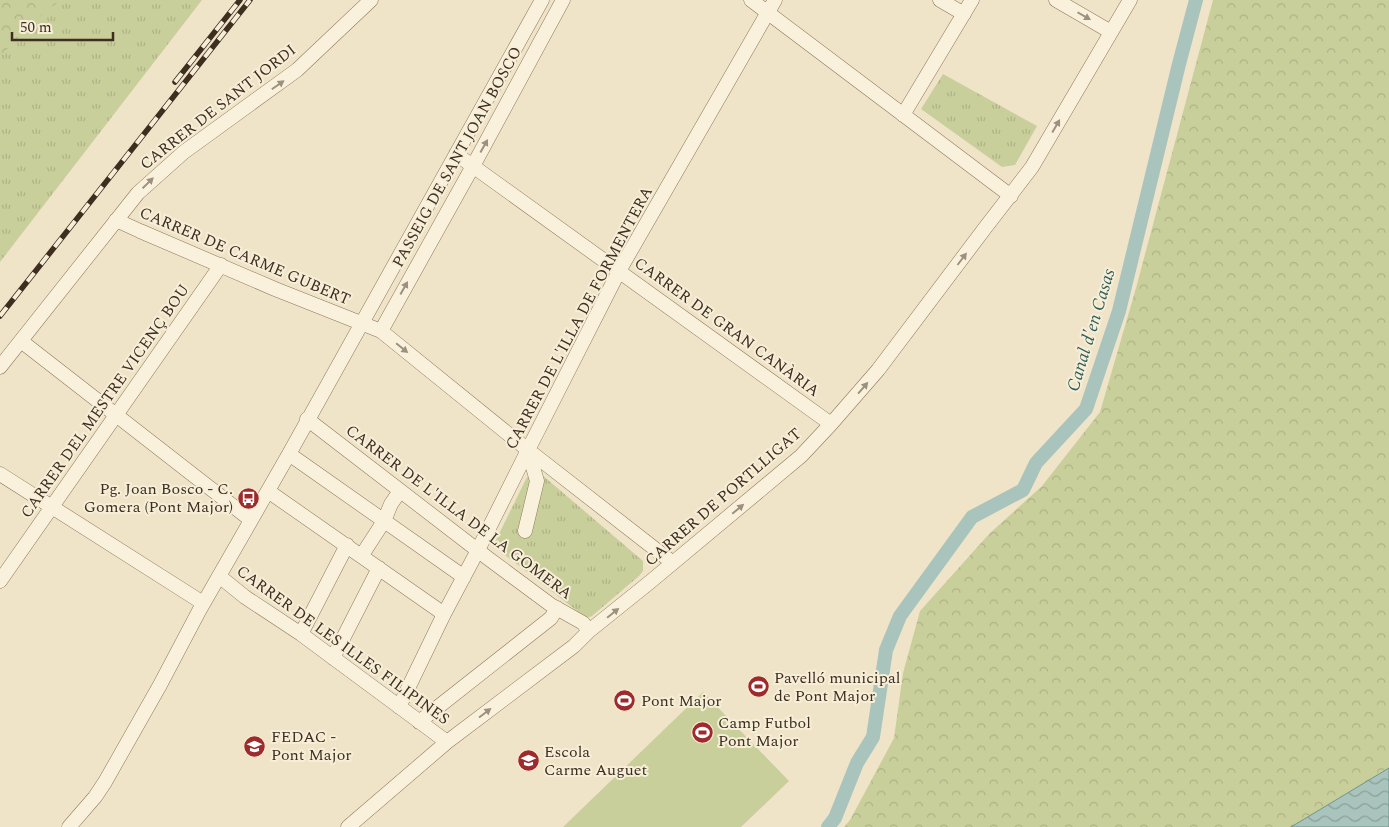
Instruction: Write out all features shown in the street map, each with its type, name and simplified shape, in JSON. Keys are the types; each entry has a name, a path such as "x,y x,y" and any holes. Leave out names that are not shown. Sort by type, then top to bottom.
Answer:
{"street":[{"name":"CARRER DE SANT JORDI","path":"0,367 116,220 151,180 184,152 298,70 371,0"},
{"path":"69,827 95,797 105,782 160,686 203,603 289,454 542,0"},
{"name":"PASSEIG DE SANT JOAN BOSCO","path":"381,330 563,0"},
{"path":"751,0 1010,196"},
{"name":"CARRER DE L'ILLA DE FORMENTERA","path":"399,707 444,614 619,271 776,0"},
{"path":"940,0 964,14"},
{"path":"903,115 972,0"},
{"path":"1056,0 1111,32"},
{"name":"CARRER DE PORTLLIGAT","path":"348,827 446,742 574,646 589,631 801,456 878,370 1032,167 1130,0"},
{"name":"CARRER DE GRAN CANÀRIA","path":"456,154 831,424"},
{"name":"CARRER DE CARME GUBERT","path":"116,220 361,324 381,330"},
{"name":"CARRER DEL MESTRE VICENÇ BOU","path":"0,581 221,265"},
{"path":"381,330 528,450 673,563"},
{"path":"20,341 251,520"},
{"name":"CARRER DE L'ILLA DE LA GOMERA","path":"307,419 556,608 584,623 589,631"},
{"path":"525,531 537,481 528,450"},
{"path":"289,454 464,577"},
{"path":"0,474 203,603"},
{"path":"268,491 444,614"},
{"path":"362,556 400,491"},
{"path":"301,634 347,545"},
{"path":"333,658 379,568"},
{"name":"CARRER DE LES ILLES FILIPINES","path":"219,576 245,597 301,634 446,742"},
{"path":"419,722 551,618 556,608"}],"green space":[{"path":"0,0 202,0 0,262"},
{"path":"0,0 61,0 14,41 0,57"},
{"path":"1213,0 1389,0 1389,768 1291,827 844,827 850,820 894,738 903,673 920,611 989,534 1042,486 1100,412 1136,288"},
{"path":"943,74 1037,126 1015,165 1002,167 921,109"},
{"path":"533,472 541,474 643,561 643,571 639,576 592,616 586,618 496,548 494,544 527,477"},
{"name":"Camp Futbol Pont Major","path":"703,692 789,781 741,827 563,827"}],"water":[{"path":"1389,768 1389,827 1291,827"}],"waterway":[{"name":"Canal d'en Casas","path":"828,827 835,818 857,763 873,737 886,650 900,616 972,517 1023,490 1036,463 1086,409 1119,311 1196,0"}],"railway":[{"path":"175,82 240,0"},
{"path":"0,316 250,0"}],"place":[{"name":"Pg. Joan Bosco - C. Gomera (Pont Major)","path":"249,498"},
{"name":"Pavelló municipal de Pont Major","path":"758,687"},
{"name":"Pont Major","path":"625,701"},
{"name":"Camp Futbol Pont Major","path":"702,732"},
{"name":"FEDAC - Pont Major","path":"255,746"},
{"name":"Escola Carme Auguet","path":"528,761"}]}
